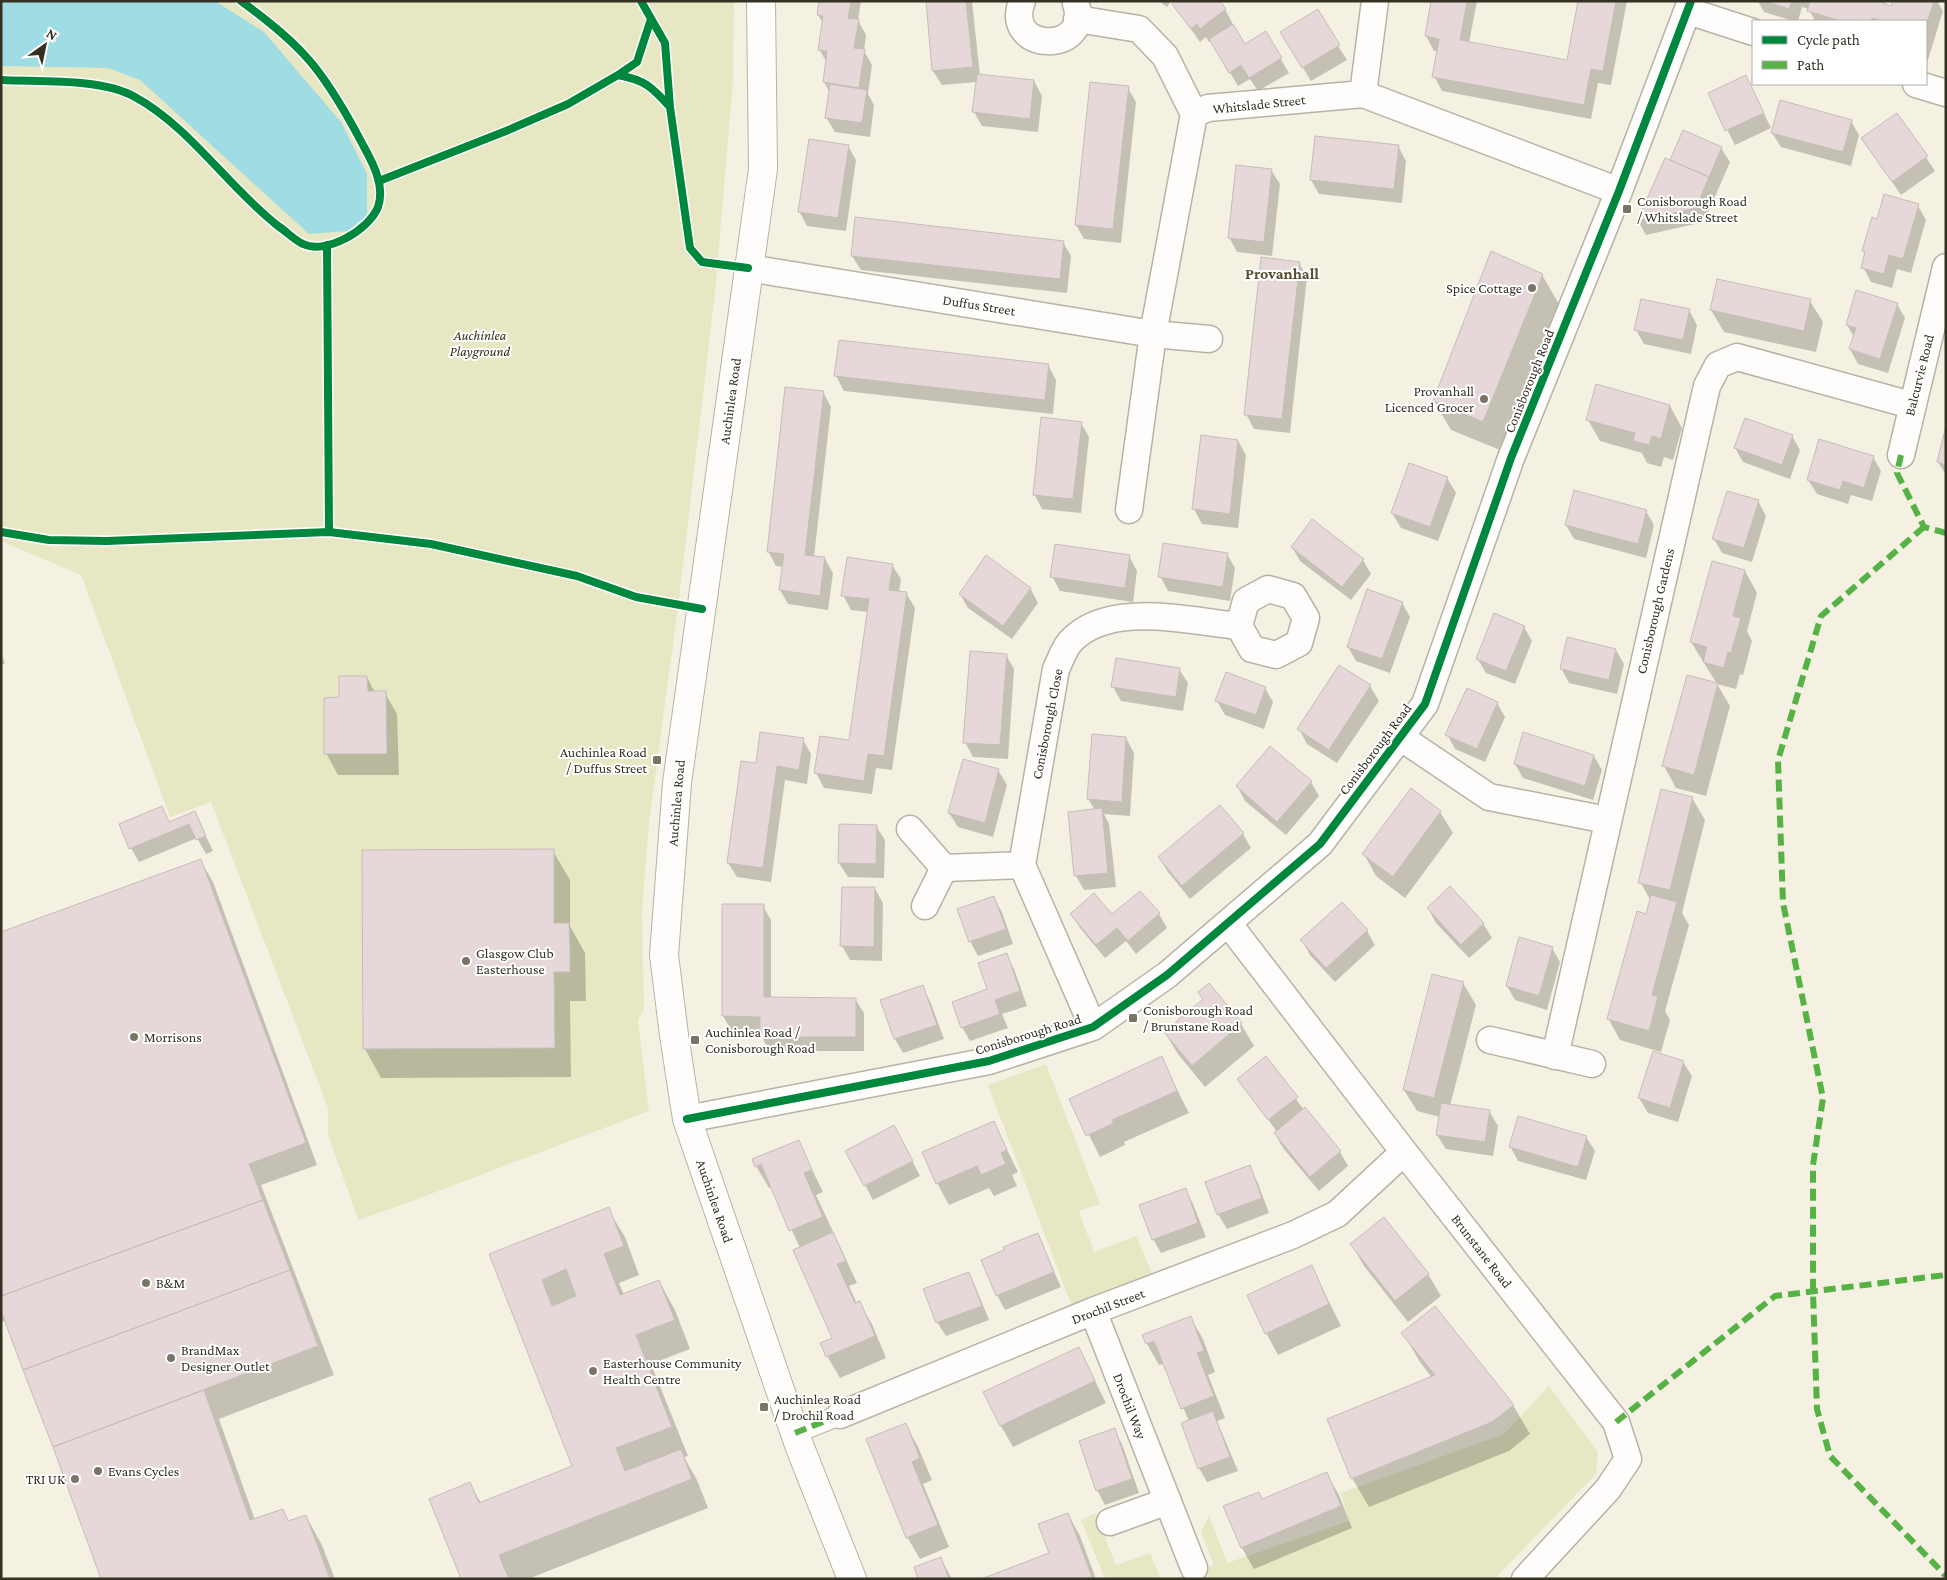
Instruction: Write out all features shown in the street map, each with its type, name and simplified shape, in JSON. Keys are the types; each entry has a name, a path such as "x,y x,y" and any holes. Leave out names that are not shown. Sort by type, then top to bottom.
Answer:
{"street":[{"name":"Auchinlea Road","path":"761,1 763,168 674,812 664,955 687,1119 795,1433 852,1579"},
{"path":"1022,1 1019,16 1022,25 1027,33 1043,42 1061,40 1074,28 1076,10 1139,29 1165,56 1194,114"},
{"path":"1363,94 1376,1"},
{"path":"1689,6 1752,32"},
{"name":"Conisborough Road","path":"687,1119 989,1062 1093,1027 1167,975 1320,844 1425,704 1511,458 1619,192 1689,6"},
{"path":"1919,85 1946,93"},
{"name":"Whitslade Street","path":"1128,510 1153,334 1194,114 1208,108 1363,94 1619,192"},
{"name":"Balcurvie Road","path":"1900,455 1946,267"},
{"name":"Duffus Street","path":"748,268 1153,334 1209,339"},
{"name":"Conisborough Gardens","path":"1555,1056 1607,820 1707,386 1718,365 1737,357 1911,405"},
{"name":"Conisborough Close","path":"1022,865 1056,669 1070,642 1095,622 1130,615 1239,626"},
{"path":"1400,737 1489,797 1607,820"},
{"path":"910,829 944,868"},
{"path":"944,868 1022,865 1093,1027"},
{"path":"925,906 944,868"},
{"name":"Brunstane Road","path":"1228,923 1404,1152 1616,1422 1628,1460 1608,1489 1525,1579"},
{"path":"1490,1040 1592,1064"},
{"name":"Drochil Street","path":"795,1433 1093,1311 1293,1235 1337,1214 1404,1152"},
{"name":"Drochil Way","path":"1093,1311 1194,1568"},
{"path":"1110,1522 1168,1501"}],"green space":[{"name":"Auchinlea Playground","path":"1,1 734,1 733,83 715,293 679,599 649,824 642,912 644,1010 638,1020 649,1111 358,1220 328,1134 328,1108 211,802 170,817 81,575 1,541"},
{"path":"1046,1064 1100,1204 1079,1211 1094,1252 1136,1236 1153,1275 1072,1307 988,1085"},
{"path":"1549,1386 1598,1452 1596,1474 1500,1573 1497,1579 1172,1579 1214,1565 1201,1533 1209,1515 1227,1563 1349,1521 1341,1493 1504,1434"},
{"path":"1095,1513 1116,1565 1150,1553 1161,1579 1105,1579 1081,1520"}],"water":[{"path":"1,1 215,1 264,32 341,122 367,174 367,215 348,231 309,234 140,80 108,68 1,66"}],"building":[{"path":"819,1 851,1 848,18 859,19 854,48 865,49 859,88 823,82 827,51 818,50 823,16 817,15"},
{"path":"926,1 966,1 973,67 932,71"},
{"path":"1175,1 1220,1 1226,9 1200,29 1197,24 1191,29 1172,4"},
{"path":"1431,1 1467,1 1460,40 1567,60 1578,1 1616,1 1603,71 1591,69 1584,105 1432,77 1439,39 1425,36"},
{"path":"1765,1 1792,1 1789,9"},
{"path":"1810,1 1878,1 1891,6 1893,1 1934,1 1927,24 1927,20 1879,20 1872,18 1871,20 1838,20 1807,11"},
{"path":"1318,9 1340,45 1302,68 1280,32"},
{"path":"1233,24 1245,44 1266,31 1282,58 1249,78 1241,65 1229,73 1209,39"},
{"path":"977,74 1034,80 1030,119 972,112"},
{"path":"1746,75 1764,113 1725,131 1708,93"},
{"path":"1090,82 1129,86 1113,229 1075,225"},
{"path":"830,84 867,90 862,123 825,118"},
{"path":"1780,100 1852,120 1843,152 1771,133"},
{"path":"1897,113 1928,156 1892,182 1861,138"},
{"path":"1683,130 1722,147 1709,177 1670,160"},
{"path":"1315,136 1399,145 1394,189 1310,180"},
{"path":"809,139 849,145 838,218 798,212"},
{"path":"1665,158 1709,177 1696,208 1637,221"},
{"path":"1236,165 1272,169 1264,242 1228,238"},
{"path":"1884,194 1919,204 1903,259 1889,255 1884,274 1861,268 1865,252 1862,251 1872,217 1877,219"},
{"path":"855,217 1064,241 1060,279 851,256"},
{"path":"1491,251 1543,274 1483,422 1433,401"},
{"path":"1261,257 1300,262 1282,419 1244,415"},
{"path":"1717,279 1811,299 1804,331 1710,310"},
{"path":"1856,290 1898,303 1880,359 1849,349 1856,328 1846,325"},
{"path":"1641,299 1690,309 1683,340 1634,330"},
{"path":"839,340 1049,364 1045,400 834,376"},
{"path":"1596,384 1670,405 1661,439 1652,436 1649,445 1633,441 1635,433 1586,420"},
{"path":"785,387 824,391 805,555 825,557 820,596 779,590 784,554 767,552"},
{"path":"1041,417 1082,422 1073,499 1033,495"},
{"path":"1745,418 1793,435 1782,465 1734,448"},
{"path":"1946,426 1946,465 1937,462"},
{"path":"1201,435 1238,440 1230,514 1192,509"},
{"path":"1819,439 1874,456 1864,488 1843,481 1840,490 1807,480"},
{"path":"1409,463 1448,477 1430,527 1391,513"},
{"path":"1574,490 1647,510 1638,544 1565,525"},
{"path":"1727,491 1759,500 1744,548 1712,539"},
{"path":"1312,519 1364,559 1342,587 1291,547"},
{"path":"1163,543 1228,553 1223,587 1158,577"},
{"path":"1055,544 1130,555 1125,588 1050,577"},
{"path":"986,555 1031,588 1003,626 959,594"},
{"path":"847,557 893,564 889,590 907,592 884,756 868,754 864,781 814,773 820,736 849,740 869,599 841,596"},
{"path":"1712,561 1745,570 1733,616 1741,618 1731,653 1728,652 1724,668 1703,662 1707,647 1690,642"},
{"path":"1367,589 1403,602 1382,659 1347,647"},
{"path":"1494,613 1525,626 1506,671 1476,659"},
{"path":"1567,637 1616,649 1609,680 1560,669"},
{"path":"970,651 1007,654 1000,745 963,743"},
{"path":"1116,658 1180,668 1176,697 1111,687"},
{"path":"1339,665 1371,685 1329,750 1297,729"},
{"path":"1226,672 1266,687 1256,715 1215,701"},
{"path":"1687,675 1718,683 1694,775 1662,766"},
{"path":"339,676 367,676 368,691 386,691 387,754 324,754 324,698 339,697"},
{"path":"1467,688 1498,702 1477,749 1445,735"},
{"path":"760,732 804,738 799,770 777,766 763,868 727,863 741,761 756,763"},
{"path":"1523,732 1594,755 1585,786 1514,764"},
{"path":"1092,734 1126,737 1122,802 1087,799"},
{"path":"1270,746 1312,781 1277,822 1236,786"},
{"path":"963,759 999,769 985,823 948,813"},
{"path":"1411,788 1441,811 1393,877 1362,854"},
{"path":"1661,789 1693,797 1670,890 1638,883"},
{"path":"1220,805 1244,833 1182,886 1158,857"},
{"path":"162,806 169,822 195,811 206,836 196,840 189,824 129,849 119,824"},
{"path":"1102,808 1108,873 1074,876 1068,812"},
{"path":"839,824 877,825 876,864 838,863"},
{"name":"Glasgow Club Easterhouse","path":"554,849 554,923 569,923 570,949 570,972 554,972 555,1048 363,1049 362,850"},
{"name":"Morrisons","path":"201,859 306,1143 249,1164 263,1200 1,1296 1,932"},
{"path":"1450,886 1484,923 1461,945 1427,908"},
{"path":"842,887 875,887 874,947 840,946"},
{"path":"1140,891 1160,913 1128,941 1117,928 1096,945 1070,914 1094,893 1112,914"},
{"path":"1651,895 1677,902 1652,995 1658,997 1649,1031 1607,1019 1637,911 1646,914"},
{"path":"994,896 1006,929 969,942 957,909"},
{"path":"1342,902 1368,930 1326,968 1300,940"},
{"path":"722,904 764,904 764,997 856,998 856,1037 760,1037 760,1017 722,1016"},
{"path":"1519,937 1553,947 1539,996 1506,986"},
{"path":"1007,953 1020,991 995,1000 1000,1014 961,1028 952,1002 987,989 978,963"},
{"path":"1432,974 1464,982 1434,1098 1403,1090"},
{"path":"1209,983 1242,1023 1192,1066 1164,1032 1203,999 1198,992"},
{"path":"923,985 937,1025 894,1039 880,1000"},
{"path":"1653,1051 1684,1061 1670,1108 1638,1098"},
{"path":"1162,1056 1177,1091 1112,1120 1114,1123 1086,1136 1069,1099"},
{"path":"1266,1056 1298,1097 1268,1120 1237,1079"},
{"path":"1441,1103 1490,1110 1485,1142 1436,1135"},
{"path":"1305,1107 1341,1151 1310,1177 1274,1133"},
{"path":"1518,1116 1587,1136 1578,1167 1509,1147"},
{"path":"994,1121 1007,1150 1001,1153 1006,1164 981,1175 977,1166 936,1184 922,1152"},
{"path":"894,1125 913,1161 864,1186 845,1151"},
{"path":"799,1140 812,1170 804,1173 823,1217 789,1231 761,1164 755,1167 752,1159"},
{"path":"1250,1165 1262,1198 1217,1215 1205,1182"},
{"path":"1186,1188 1198,1223 1152,1240 1139,1205"},
{"name":"B&M","path":"263,1200 290,1270 23,1370 1,1311 1,1296"},
{"name":"Easterhouse Community Health Centre","path":"609,1207 624,1246 604,1254 620,1295 659,1280 675,1320 636,1335 672,1427 616,1448 625,1471 681,1449 692,1479 499,1555 509,1579 461,1579 429,1499 470,1482 479,1503 572,1466 489,1254","holes":["566,1269 576,1296 552,1306 542,1280"]},
{"path":"1384,1217 1429,1274 1395,1301 1350,1244"},
{"path":"833,1232 846,1261 837,1264 855,1303 860,1301 875,1336 826,1357 820,1343 832,1338 793,1250"},
{"path":"1038,1233 1054,1272 996,1296 981,1260 1004,1250 1003,1247"},
{"path":"1312,1265 1329,1304 1265,1334 1247,1295"},
{"name":"BrandMax Designer Outlet","path":"290,1270 318,1346 53,1447 23,1370"},
{"path":"969,1272 982,1306 936,1323 923,1289"},
{"path":"1435,1306 1514,1405 1492,1422 1351,1479 1327,1419 1435,1375 1401,1333"},
{"path":"1191,1316 1204,1351 1197,1353 1214,1396 1181,1409 1154,1341 1146,1344 1142,1335"},
{"path":"1079,1347 1095,1381 1000,1426 983,1392"},
{"path":"204,1390 250,1520 283,1509 288,1521 306,1515 330,1579 101,1579 53,1447"},
{"path":"1213,1411 1230,1457 1198,1469 1181,1423"},
{"path":"906,1423 920,1458 912,1462 938,1525 906,1538 866,1439"},
{"path":"1115,1428 1132,1479 1096,1491 1079,1441"},
{"path":"1327,1472 1341,1506 1241,1548 1223,1506 1259,1492 1262,1499"},
{"path":"1068,1513 1092,1577 1086,1579 981,1579 1049,1553 1038,1524"},
{"path":"941,1557 949,1579 918,1579 914,1567"}],"marked path":[{"path":"1901,455 1897,473 1924,527 1946,533"},
{"path":"1924,527 1821,616 1778,760 1783,903 1823,1098 1813,1165 1813,1292 1817,1409 1830,1456 1946,1576"},
{"path":"1616,1422 1775,1296 1946,1275"},
{"path":"795,1433 840,1415"}],"cycle path":[{"path":"1,80 88,84 121,91 135,97 174,124 260,211 296,240 312,247 334,243 346,238 366,224 378,207 380,192 375,169 341,105 314,66 289,39 241,1"},
{"path":"641,1 665,43 670,107"},
{"path":"687,1119 989,1061 1093,1027 1167,975 1320,844 1425,704 1511,458 1619,191 1691,1"},
{"path":"618,75 637,62 651,19"},
{"path":"379,181 506,131 568,104 618,75 627,77 647,85 670,107 690,248 702,262 748,268"},
{"path":"327,245 329,532"},
{"path":"1,532 49,540 107,541 329,532 431,544 577,576 636,597 702,609"}],"place":[{"name":"Conisborough Road / Whitslade Street","path":"1627,209"},
{"name":"Spice Cottage","path":"1532,288"},
{"name":"Provanhall Licenced Grocer","path":"1484,399"},
{"name":"Auchinlea Road / Duffus Street","path":"657,760"},
{"name":"Glasgow Club Easterhouse","path":"466,961"},
{"name":"Conisborough Road / Brunstane Road","path":"1133,1018"},
{"name":"Morrisons","path":"134,1037"},
{"name":"Auchinlea Road / Conisborough Road","path":"695,1040"},
{"name":"B&M","path":"146,1283"},
{"name":"BrandMax Designer Outlet","path":"171,1358"},
{"name":"Easterhouse Community Health Centre","path":"593,1371"},
{"name":"Auchinlea Road / Drochil Road","path":"764,1407"},
{"name":"Evans Cycles","path":"98,1471"},
{"name":"TRI UK","path":"75,1479"}],"district":[{"name":"Provanhall","path":"1282,273"}]}
